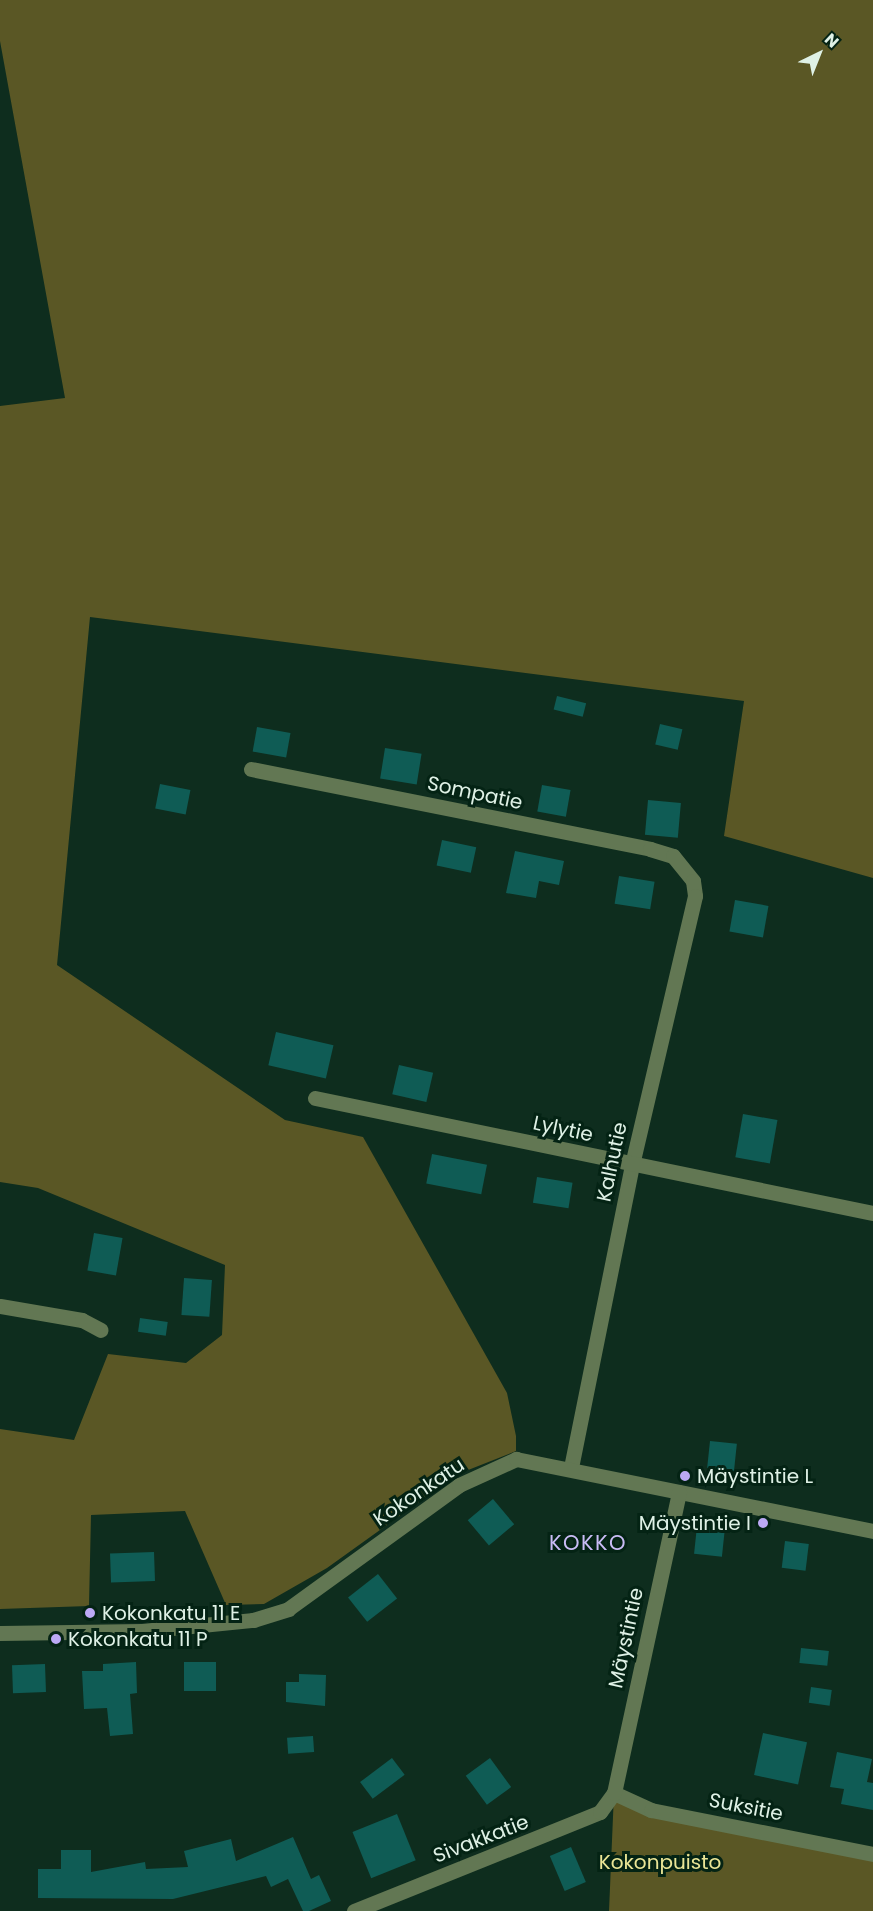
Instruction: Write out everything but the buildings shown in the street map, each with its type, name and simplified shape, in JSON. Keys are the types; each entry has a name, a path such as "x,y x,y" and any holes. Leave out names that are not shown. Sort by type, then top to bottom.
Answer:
{"street":[{"name":"Sompatie","path":"251,769 650,849 673,856 686,868"},
{"name":"Kalhutie","path":"571,1468 632,1165 695,896 686,868"},
{"name":"Lylytie","path":"315,1098 873,1213"},
{"path":"0,1306 82,1320 101,1330"},
{"name":"Kokonkatu","path":"0,1632 142,1631 253,1620 288,1609 459,1485 516,1459 571,1468 873,1531"},
{"name":"Mäystintie","path":"615,1793 679,1492"},
{"name":"Suksitie","path":"615,1793 651,1810 873,1854"},
{"name":"Sivakkatie","path":"354,1911 585,1821 600,1812 615,1793"}],"green space":[{"path":"0,0 873,0 873,878 724,836 744,701 90,617 57,965 285,1120 363,1137 507,1393 516,1436 516,1451 458,1474 327,1568 264,1604 226,1605 185,1511 91,1515 89,1606 0,1609 0,1429 74,1440 108,1354 186,1363 222,1335 225,1265 38,1188 0,1182 0,406 65,398 0,41"},
{"name":"Kokonpuisto","path":"614,1793 651,1810 873,1854 873,1911 609,1911"}],"place":[{"name":"Mäystintie L","path":"685,1476"},
{"name":"Mäystintie I","path":"763,1523"},
{"name":"Kokonkatu 11 E","path":"90,1613"},
{"name":"Kokonkatu 11 P","path":"56,1639"}],"district":[{"name":"KOKKO","path":"588,1543"}]}
